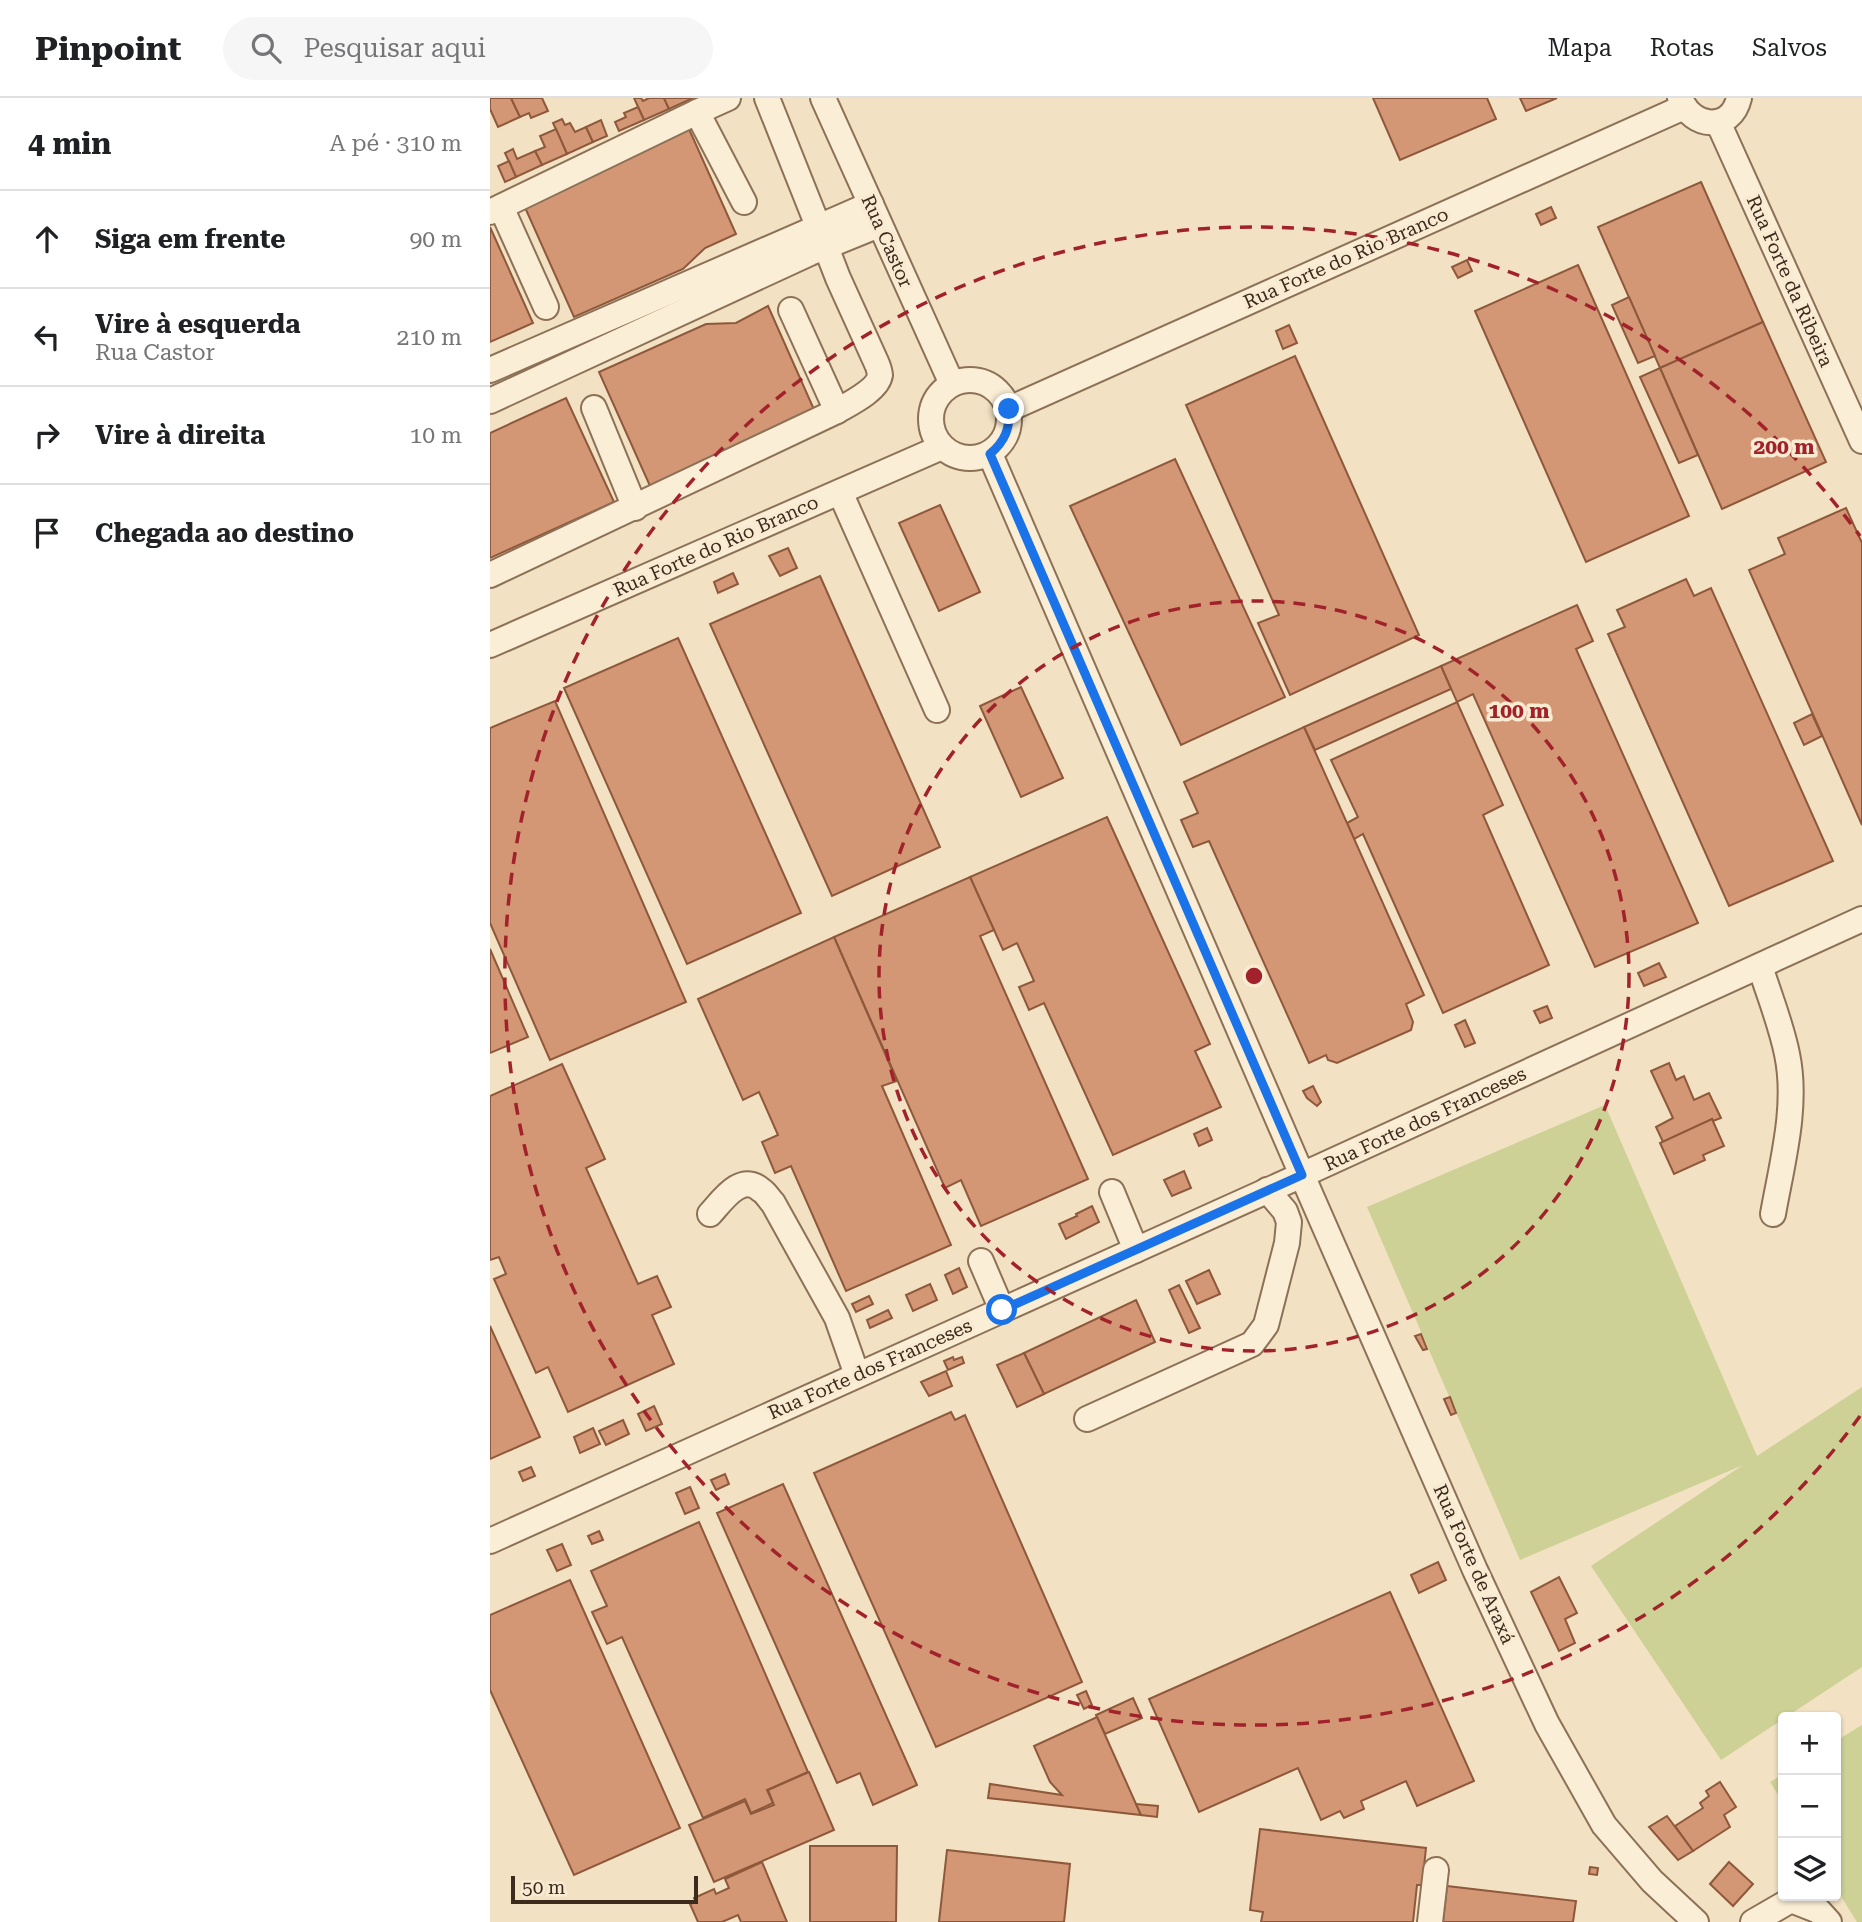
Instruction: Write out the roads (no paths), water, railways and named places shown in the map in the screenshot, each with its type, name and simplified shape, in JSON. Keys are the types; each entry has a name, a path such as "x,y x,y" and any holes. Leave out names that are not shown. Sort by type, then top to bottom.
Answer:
{"street":[{"path":"546,307 496,210 728,98"},
{"path":"490,575 837,411 861,397 876,384 880,374 877,364 838,278 767,98"},
{"name":"Rua Castor","path":"823,98 952,384"},
{"path":"1682,103 1690,115 1699,120 1718,122 1734,111 1739,98"},
{"name":"Rua Forte do Rio Branco","path":"1009,409 1682,103"},
{"path":"697,112 744,202"},
{"name":"Rua Forte da Ribeira","path":"1718,122 1862,441"},
{"path":"490,370 581,330 875,214"},
{"path":"490,401 593,355 822,237"},
{"path":"791,310 837,411"},
{"path":"581,330 593,355"},
{"path":"970,380 994,388 1009,409 1010,422 1000,446 990,454 978,458 952,455 934,436 930,424 936,399 952,384 970,380"},
{"path":"594,408 635,508"},
{"name":"Rua Forte do Rio Branco","path":"490,645 942,447"},
{"path":"990,454 1302,1175"},
{"path":"840,492 937,710"},
{"name":"Rua Forte dos Franceses","path":"490,1541 1862,919"},
{"path":"1760,966 1787,1055 1790,1090 1788,1124 1773,1214"},
{"name":"Rua Forte de Araxá","path":"1302,1175 1475,1570 1547,1724 1604,1825 1651,1881 1696,1922"},
{"path":"710,1214 732,1189 747,1184 759,1187 773,1203 837,1318 857,1375"},
{"path":"1087,1419 1252,1345 1266,1325 1288,1233 1289,1222 1285,1211 1267,1190"},
{"path":"1112,1192 1136,1250"},
{"path":"981,1261 1002,1310"},
{"path":"1430,1922 1436,1870"},
{"path":"1753,1922 1791,1900 1819,1911 1829,1922"}]}
